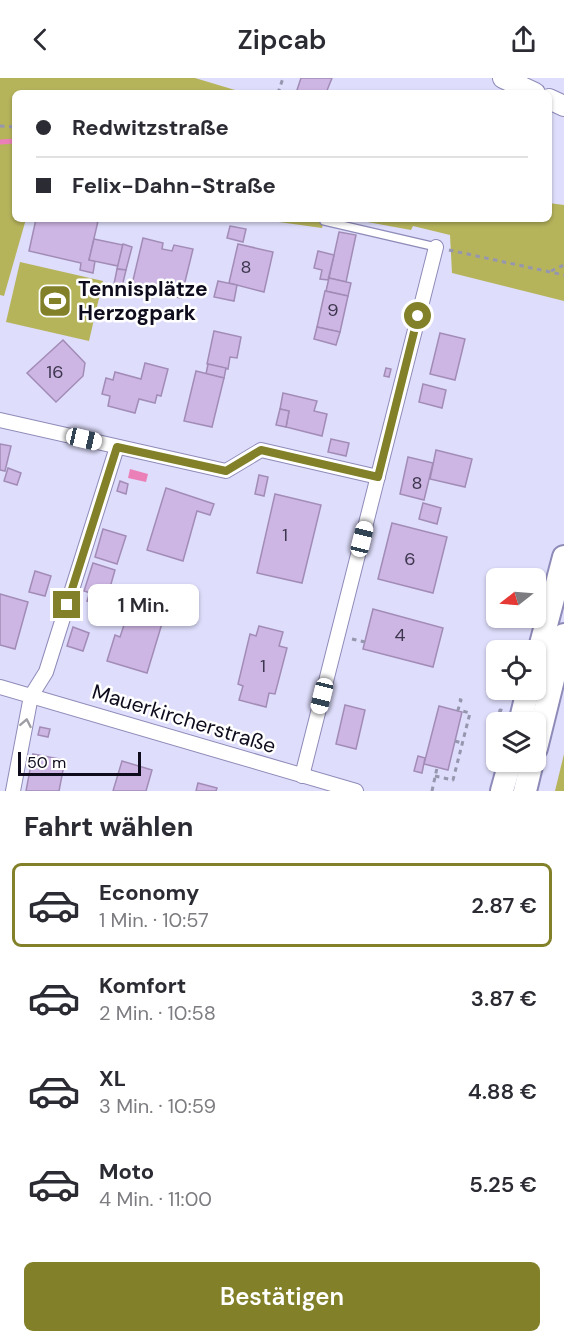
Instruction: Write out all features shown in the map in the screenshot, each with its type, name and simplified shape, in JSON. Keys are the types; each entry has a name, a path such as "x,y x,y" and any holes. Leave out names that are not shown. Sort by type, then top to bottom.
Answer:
{"highway":[{"path":"542,640 564,557"},
{"path":"545,712 564,635"},
{"path":"502,791 507,772"},
{"path":"525,791 530,772"}],"main road":[{"path":"503,78 529,90"}],"street":[{"path":"302,776 436,247"},
{"path":"0,420 226,471 261,450 378,477"},
{"path":"14,791 31,696 46,672 117,447"},
{"name":"Mauerkircherstraße","path":"0,687 356,791"}],"lane":[{"path":"328,222 436,247"}],"path":[{"path":"436,247 564,275"},
{"path":"550,272 564,266"},
{"path":"435,776 453,780 470,712 458,710 460,700 456,699"},
{"path":"455,741 462,743"},
{"path":"432,791 437,768"}],"shaded area":[{"path":"0,78 195,78 235,90 12,90 12,222 25,222 4,296 0,295"},
{"path":"552,203 564,205 564,301 452,273 450,235 413,226 411,230 367,222 552,222"},
{"path":"279,222 323,222 322,228"},
{"name":"Tennisplätze Herzogpark","path":"20,262 103,281 89,341 6,322"},
{"path":"130,469 148,474 146,482 128,478"},
{"path":"564,754 564,791 555,791"}],"building":[{"path":"301,78 332,78 327,90 297,90"},
{"path":"35,222 98,222 89,260 95,261 93,273 80,270 81,263 29,251"},
{"path":"230,226 246,229 243,242 227,238"},
{"path":"339,232 356,235 346,282 329,278"},
{"path":"143,238 163,243 162,249 172,251 174,245 193,249 181,298 155,292 153,298 130,293"},
{"path":"94,239 123,245 118,266 89,260"},
{"path":"123,244 132,247 126,270 117,269"},
{"path":"238,244 273,252 264,292 229,283"},
{"path":"318,251 334,255 328,280 320,279 322,270 314,268"},
{"path":"117,269 126,270 121,291 113,289"},
{"path":"329,278 351,283 348,296 326,291"},
{"path":"218,281 237,285 234,301 214,297"},
{"path":"325,291 348,296 340,332 317,327"},
{"path":"317,327 340,332 336,345 314,339"},
{"path":"214,331 241,337 237,358 230,357 228,369 207,364"},
{"path":"440,333 465,339 455,380 430,374"},
{"path":"63,340 85,363 83,376 56,402 27,373"},
{"path":"145,363 168,369 161,396 157,395 155,403 139,399 135,413 108,406 110,396 102,394 106,378 113,380 115,372 141,379"},
{"path":"208,364 226,368 224,378 206,374"},
{"path":"386,368 391,369 389,377 384,376"},
{"path":"196,371 224,378 212,427 184,421"},
{"path":"423,384 446,390 442,408 419,402"},
{"path":"283,393 317,401 314,411 327,414 322,436 286,427 289,411 280,409"},
{"path":"280,409 289,411 286,427 276,425"},
{"path":"331,439 349,443 346,456 328,452"},
{"path":"0,444 11,446 5,471 0,470"},
{"path":"436,450 472,459 465,487 430,479"},
{"path":"408,457 433,463 424,500 400,494"},
{"path":"8,468 21,473 17,485 4,481"},
{"path":"259,475 268,477 264,496 255,494"},
{"path":"120,481 128,484 126,494 117,491"},
{"path":"166,488 214,504 210,515 197,511 183,561 147,550"},
{"path":"275,494 321,505 302,583 257,573"},
{"path":"423,503 441,508 437,524 419,519"},
{"path":"392,523 447,537 433,593 378,579"},
{"path":"103,529 126,536 117,564 95,557"},
{"path":"93,563 115,570 107,598 84,591"},
{"path":"35,571 51,576 45,596 29,592"},
{"path":"90,592 104,597 102,606 87,601"},
{"path":"0,594 28,602 15,649 0,645"},
{"path":"127,595 167,607 147,673 107,661 115,635 120,637 125,622 120,620"},
{"path":"373,609 443,628 433,667 363,649"},
{"path":"259,626 283,632 279,646 287,648 275,694 269,693 266,707 239,700 243,686 238,684 250,634 256,636"},
{"path":"73,627 89,633 83,651 67,646"},
{"path":"345,705 365,710 356,749 336,744"},
{"path":"439,706 462,712 448,770 424,764"},
{"path":"40,727 50,729 48,737 38,735"},
{"path":"33,754 65,760 59,791 26,791"},
{"path":"418,756 425,758 422,773 414,771"},
{"path":"122,761 152,770 146,791 113,791"},
{"path":"198,783 217,788 216,791 196,791"}],"waterway":[{"path":"0,142 12,141"}],"place":[{"name":"Tennisplätze Herzogpark","path":"55,301"}],"route":[{"path":"67,605 117,447 226,471 261,450 378,477 418,316"}]}
